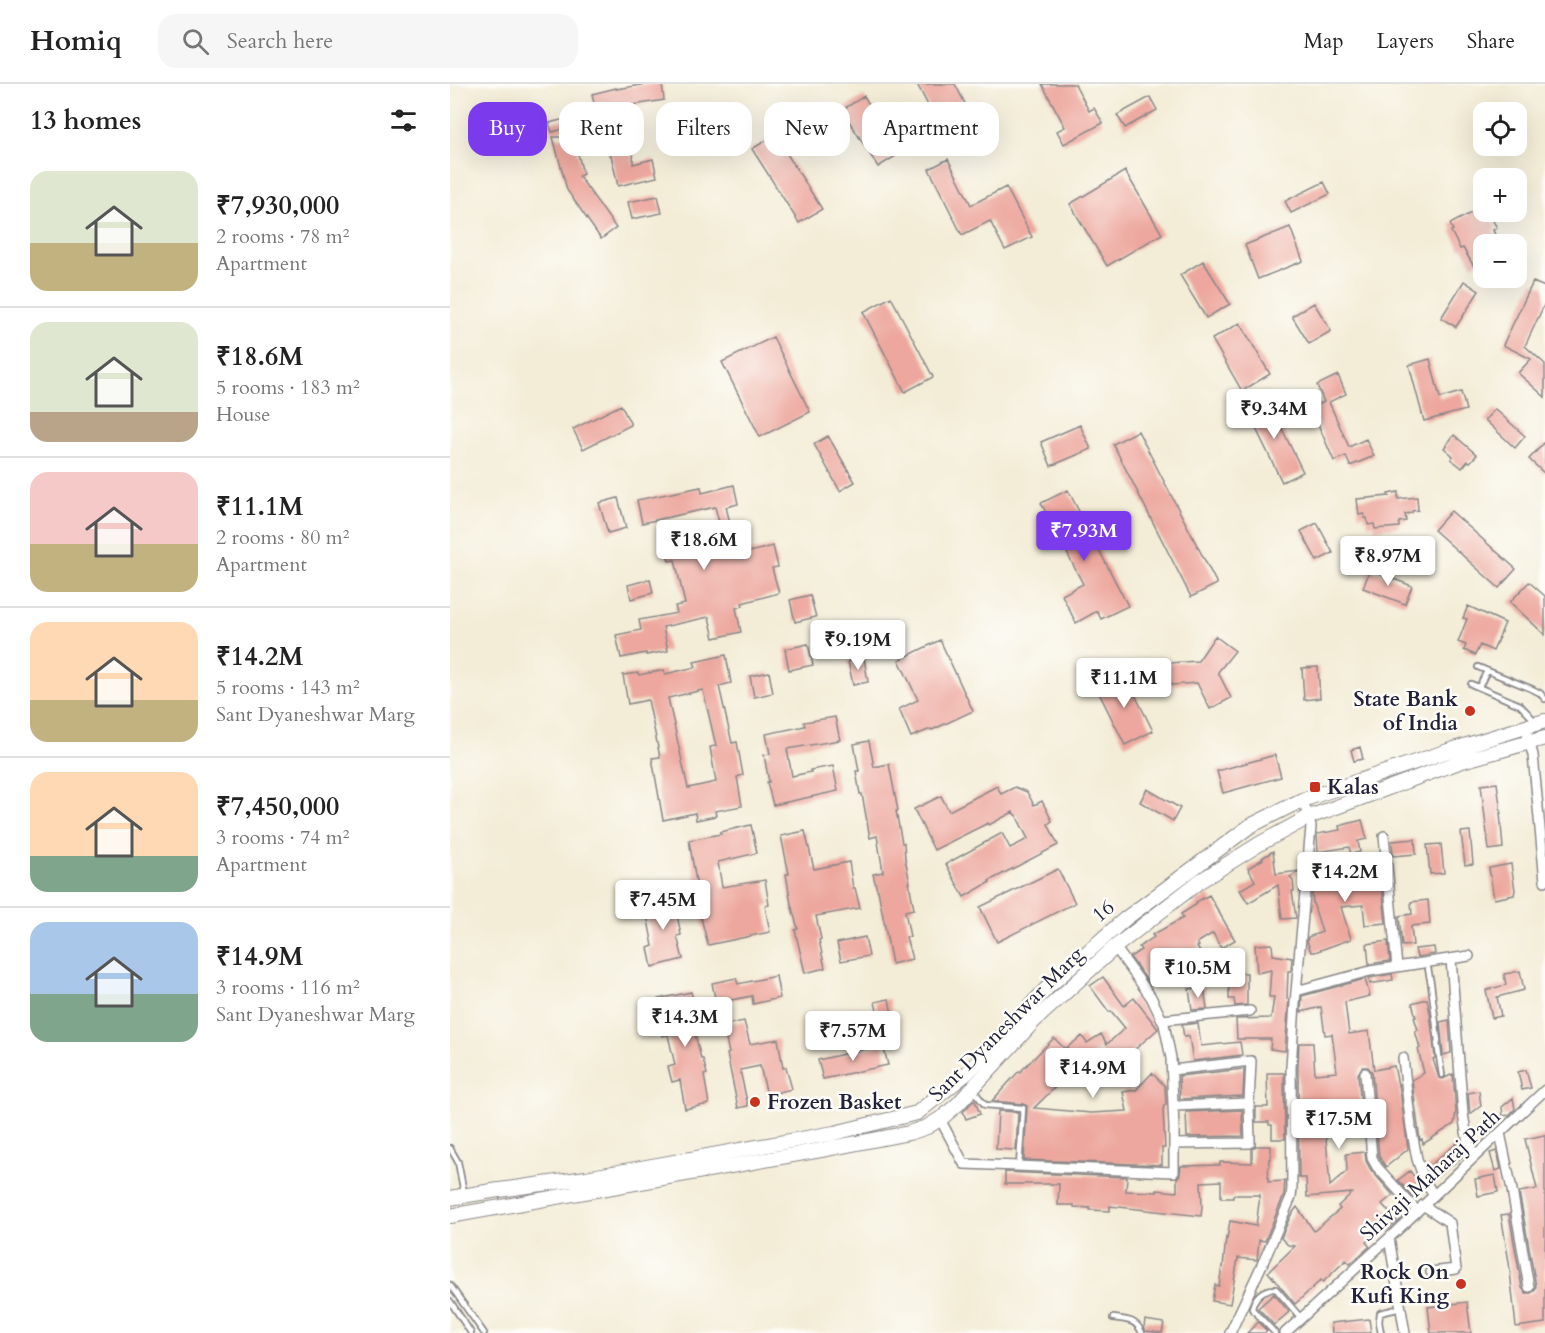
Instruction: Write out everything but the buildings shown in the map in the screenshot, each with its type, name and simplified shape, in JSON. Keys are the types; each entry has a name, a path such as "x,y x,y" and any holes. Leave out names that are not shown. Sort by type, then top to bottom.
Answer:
{"main road":[{"name":"16","path":"680,1168 917,1113 966,1073 1048,987 1125,919 1250,826 1302,800 1536,724"},
{"name":"Sant Dyaneshwar Marg","path":"450,1216 588,1185 680,1168 909,1133 927,1126 940,1119 958,1104 1034,1021 1114,947 1200,881 1261,843 1309,817 1462,761 1545,738"},
{"path":"917,1113 927,1126"},
{"name":"Sant Dyaneshwar Marg","path":"450,1198 588,1185"}],"street":[{"path":"1536,724 1529,742 1533,755 1545,881"},
{"path":"1230,1333 1291,1197 1291,1068 1311,827 1302,800"},
{"path":"1384,836 1396,967"},
{"path":"940,1119 964,1164 1174,1172 1172,1070 1162,1020 1151,997 1114,947"},
{"path":"1296,992 1370,971 1468,956"},
{"path":"1451,959 1463,1114 1468,1143 1475,1156"},
{"path":"1162,1020 1250,1011"},
{"path":"1403,1058 1417,1159 1421,1173 1434,1195"},
{"path":"1172,1070 1251,1061 1250,1143 1174,1144"},
{"path":"1365,1073 1372,1158 1377,1167 1420,1208 1450,1223 1456,1269 1431,1272"},
{"name":"Shivaji Maharaj Path","path":"1285,1333 1545,1093"},
{"path":"1173,1106 1249,1103"},
{"path":"1500,1133 1529,1287"},
{"path":"1389,1238 1405,1333"}],"lane":[{"path":"1478,667 1532,689 1545,699"},
{"path":"1479,687 1487,671"},
{"path":"1471,684 1520,705 1536,724"},
{"path":"1427,963 1442,1075"},
{"path":"972,1088 985,1105 1023,1108 1019,1166"},
{"path":"450,1148 458,1162 464,1196"},
{"path":"450,1285 484,1333"},
{"path":"1275,1333 1252,1309 1253,1302 1261,1292 1269,1288 1276,1289 1301,1318"},
{"path":"450,1301 471,1333"},
{"path":"1381,1333 1380,1313 1401,1308"},
{"path":"1113,1318 1132,1322 1139,1326 1142,1333"}],"place":[{"name":"State Bank of India","path":"1470,711"},
{"name":"Kalas","path":"1315,787"},
{"name":"Frozen Basket","path":"755,1102"},
{"name":"Rock On Kufi King","path":"1461,1284"}]}
